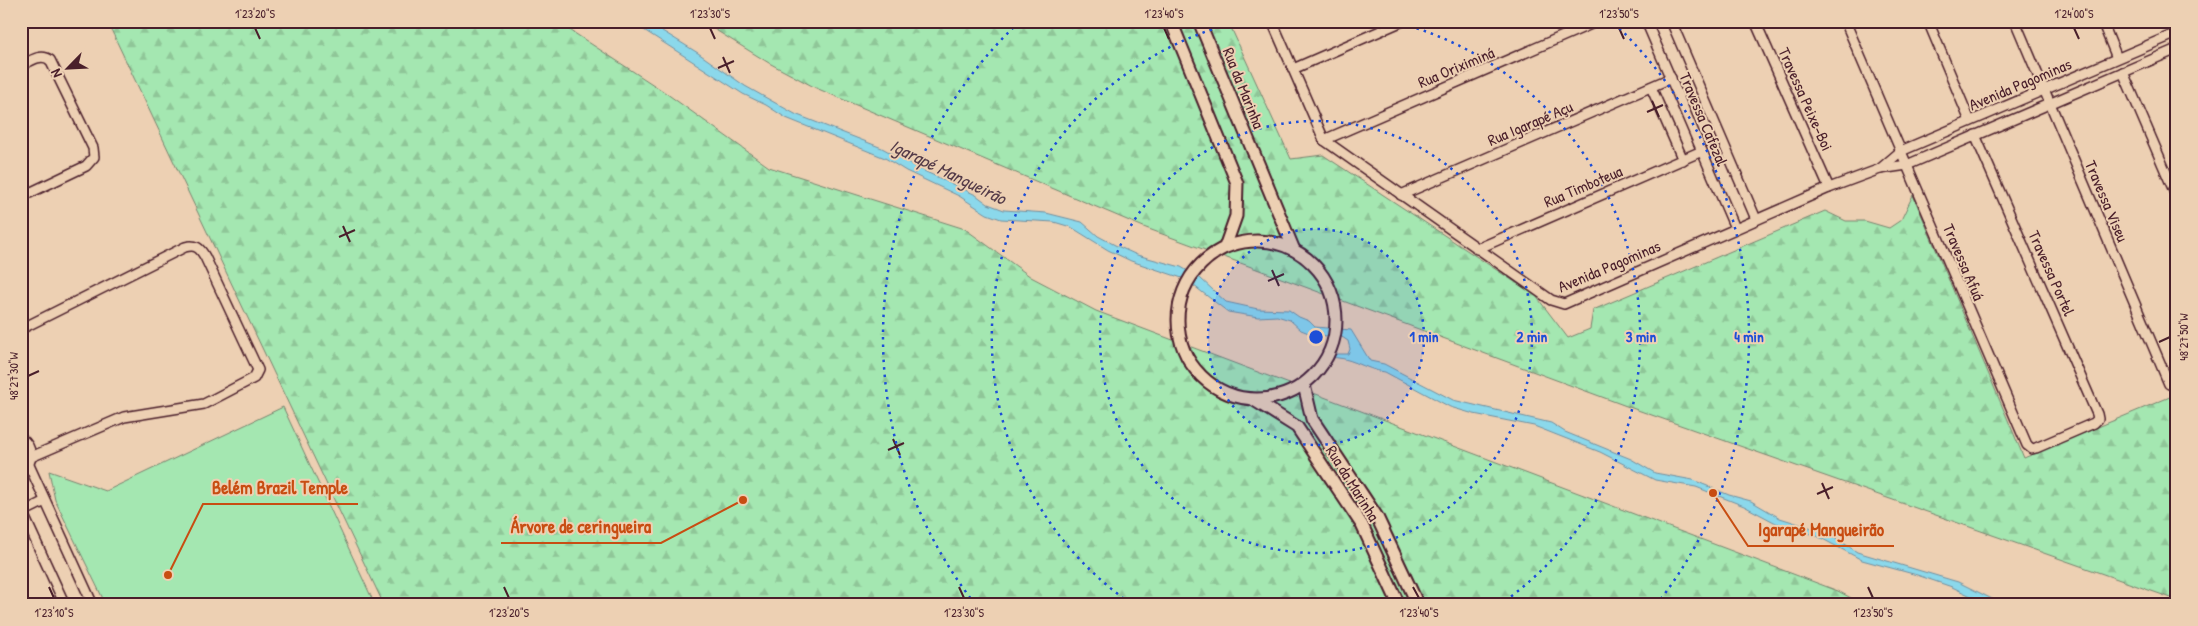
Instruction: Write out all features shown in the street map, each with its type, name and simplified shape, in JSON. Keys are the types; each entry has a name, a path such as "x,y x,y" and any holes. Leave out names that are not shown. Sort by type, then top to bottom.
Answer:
{"main road":[{"path":"1171,21 1237,182 1236,216 1225,247"},
{"name":"Rua da Marinha","path":"1199,21 1294,250"},
{"path":"1260,240 1278,243 1294,250 1309,260 1321,273 1330,289 1335,306 1334,342 1327,358 1317,373 1304,385 1289,394 1272,399 1236,398 1212,386 1193,368 1183,350 1177,319 1180,299 1186,283 1196,268 1210,256 1225,247 1242,242 1260,240"},
{"name":"Rua da Marinha","path":"1304,385 1312,419 1377,516 1418,605"},
{"name":"Rua da Marinha","path":"1254,400 1297,427 1362,525 1399,605"}],"street":[{"path":"1272,21 1324,140"},
{"path":"1293,69 1403,21"},
{"name":"Rua Oriximiná","path":"1324,140 1598,21"},
{"name":"Travessa Cafezal","path":"1646,21 1735,228"},
{"name":"Travessa Cafezal","path":"1671,21 1756,219"},
{"name":"Travessa Peixe-Boi","path":"1755,21 1829,188"},
{"name":"Travessa Afuá","path":"1845,21 2027,446 2032,449 2036,448 2094,423"},
{"path":"1928,21 1970,122"},
{"name":"Travessa Viseu","path":"2015,21 2169,384 2177,386"},
{"path":"2102,21 2117,58"},
{"name":"Avenida Pagominas","path":"1880,169 1901,151 2177,33"},
{"name":"Avenida Pagominas","path":"1324,140 1551,300 1564,304 1829,188 1880,169 1907,165 2177,49"},
{"path":"21,66 40,57 46,57 50,60 93,148 94,157 86,166 21,197"},
{"path":"2123,72 2177,198"},
{"name":"Rua Igarapé Açu","path":"1401,195 1671,78"},
{"path":"1651,87 1683,160"},
{"name":"Travessa Portel","path":"1976,135 2097,414 2098,419 2094,423"},
{"name":"Rua Timboteua","path":"1477,249 1702,152"},
{"path":"21,329 185,247 194,246 200,249 206,257 258,370 254,378 204,404 124,417 30,461 21,473"},
{"path":"21,438 29,446 30,461 46,501 93,605"},
{"path":"46,501 22,511 65,605"}],"green space":[{"path":"107,21 556,21 663,91 769,167 965,229 1031,277 1096,311 1838,591 1864,605 384,605"},
{"path":"701,21 1228,21 1291,159 1323,155 1536,296 1568,338 1590,329 1593,310 1825,211 1846,221 1865,221 1889,228 1901,220 1913,195 2024,458 2177,394 2177,600 1629,407 1146,228 816,88 769,63"},
{"path":"283,407 375,605 106,605 55,500 49,471 106,491"}],"water":[{"path":"630,21 646,21 698,53 745,86 795,114 882,148 924,171 976,195 988,204 1004,210 1046,213 1082,222 1098,236 1137,255 1181,267 1200,278 1226,302 1258,309 1289,310 1309,321 1315,327 1351,330 1370,361 1384,364 1453,400 1551,423 1565,432 1631,459 1655,473 1693,480 1729,495 1751,501 1780,518 1828,533 1857,552 1958,582 2004,605 1990,605 1952,587 1862,560 1817,536 1776,523 1744,506 1696,487 1655,480 1600,452 1534,426 1474,414 1450,407 1385,372 1343,359 1328,358 1337,354 1348,354 1350,349 1348,341 1342,337 1314,335 1301,330 1290,320 1277,316 1258,317 1228,312 1185,279 1131,261 1108,250 1071,227 1054,222 1001,219 987,214 959,196 906,171 885,158 786,118 766,105 743,94"}],"place":[{"name":"Igarapé Mangueirão","path":"1713,493"},
{"name":"Árvore de ceringueira","path":"743,500"},
{"name":"Belém Brazil Temple","path":"168,575"}]}
